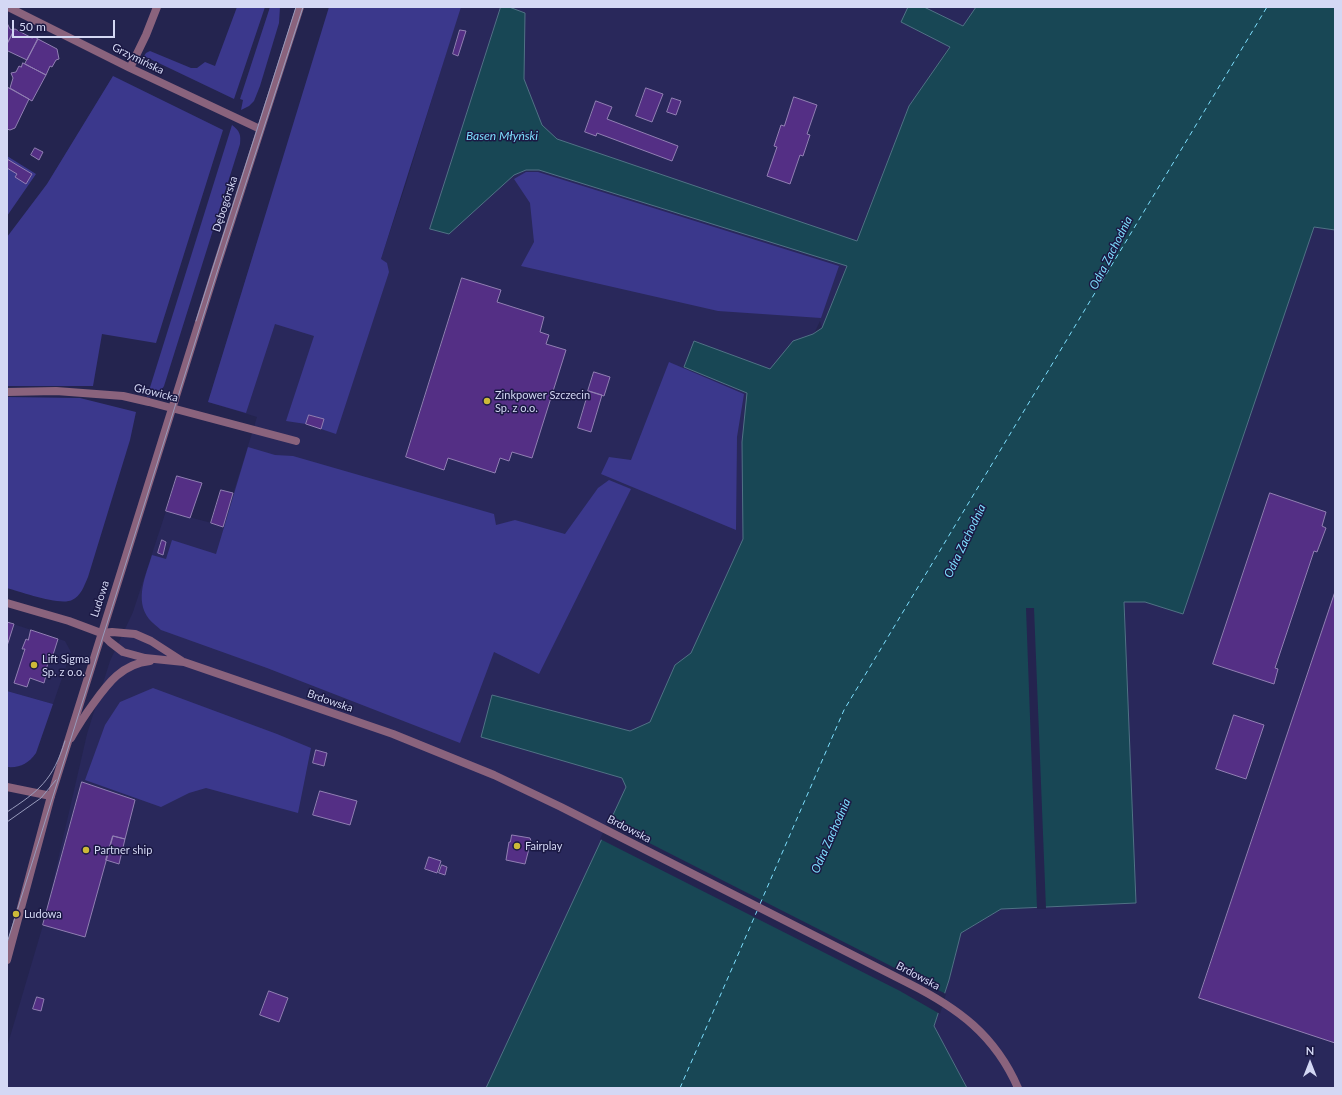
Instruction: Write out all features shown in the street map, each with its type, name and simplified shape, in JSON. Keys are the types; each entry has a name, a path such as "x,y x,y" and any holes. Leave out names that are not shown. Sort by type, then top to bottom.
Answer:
{"street":[{"name":"Grzymińska","path":"8,7 130,68 260,129"},
{"path":"130,68 146,35 157,7"},
{"name":"Dębogórska","path":"172,408 300,7"},
{"name":"Głowicka","path":"7,392 56,391 122,396 296,442"},
{"name":"Ludowa","path":"7,960 66,745 172,408"},
{"path":"7,603 55,617 101,633"},
{"name":"Brdowska","path":"101,633 112,632 135,634 150,641 184,662 377,728 505,780 583,818 917,987 946,1004 971,1022 990,1041 1009,1069 1018,1088"},
{"name":"Brdowska","path":"101,633 110,642 124,652 136,656 184,662"},
{"name":"Brdowska","path":"66,745 100,694 116,675 129,666 164,660"},
{"path":"7,787 51,796"}],"shaded area":[{"path":"237,7 265,7 234,99 144,56 150,51 191,68 197,68 205,62 215,66"},
{"path":"270,7 280,7 279,23 254,101 249,106 241,110 243,100 240,99"},
{"path":"329,7 461,7 381,259 387,263 389,272 336,434 321,429 324,419 310,415 306,424 286,421 314,336 275,324 246,413 208,402"},
{"path":"460,7 976,7 909,106 822,328 820,321 806,351 754,541 530,1088 7,1088 7,1047 43,925 87,734 110,661 133,612 166,511 223,526 257,417 208,402 263,223 381,259 406,184"},
{"path":"113,76 223,130 156,343 102,334 93,386 7,386 7,237 47,184"},
{"path":"232,125 239,133 240,144 164,386 157,393 147,397"},
{"path":"7,156 36,174 7,216"},
{"path":"526,172 538,172 839,266 821,318 718,311 521,266 534,242 530,203 514,179"},
{"path":"1314,227 1335,230 1335,1088 967,1088 934,1026 949,980 961,933 1001,909 1136,903 1124,602 1145,602 1183,613"},
{"path":"669,362 744,394 737,437 736,530 601,474 609,457 631,460"},
{"path":"7,397 80,398 136,412 130,440 88,577 80,593 72,600 50,600 7,588"},
{"path":"248,447 275,455 293,456 494,514 496,525 515,520 565,534 598,488 609,480 631,489 539,674 494,652 460,743 267,668 161,630 149,619 142,604 142,596 144,579 152,555 166,559 172,540 216,554"},
{"path":"7,622 65,641 71,652 53,704 7,691"},
{"path":"153,688 311,748 298,813 206,788 189,793 161,807 85,780 105,725 120,702"},
{"path":"7,691 53,704 36,753 27,763 16,767 7,767"}],"water":[{"path":"501,7 509,7 525,13 524,79 542,125 557,139 857,241 909,106 950,47 901,22 908,7 924,7 963,26 976,7 1335,7 1335,230 1314,227 1183,614 1145,602 1124,602 1136,903 1001,909 961,933 949,980 934,1026 967,1088 486,1088 626,787 622,778 481,737 492,695 630,731 650,722 675,665 691,653 743,539 742,442 747,393 684,367 694,341 770,369 793,341 813,334 822,328 847,266 539,170 526,170 514,175 449,234 430,229"}],"pier":[{"path":"1026,608 1034,608 1046,909 1037,909"},
{"path":"608,822 946,994 940,1014 900,991 600,839"}],"building":[{"path":"7,23 10,29 14,31 7,44"},
{"path":"15,29 32,38 35,37 38,39 27,60 8,51 7,52 7,44"},
{"path":"460,30 466,31 458,56 453,54"},
{"path":"38,39 57,49 59,59 56,60 52,67 50,66 46,75 25,64"},
{"path":"23,63 46,75 32,101 10,88 13,78 11,73 16,72 19,66 21,67"},
{"path":"7,87 29,99 15,128 10,130 7,129"},
{"path":"646,88 663,94 652,122 636,116"},
{"path":"794,97 817,105 807,134 810,135 803,156 800,155 790,184 767,176 777,147 774,146 781,125 784,126"},
{"path":"672,98 681,101 676,115 667,112"},
{"path":"596,101 612,107 607,119 678,146 672,161 597,133 596,136 585,132"},
{"path":"35,148 43,152 39,160 31,155"},
{"path":"7,159 32,174 26,184 15,177 17,174 7,168"},
{"name":"Zinkpower Szczecin Sp. z o.o.","path":"462,278 501,290 497,302 544,317 540,332 549,335 546,344 566,350 532,458 512,452 509,461 500,458 495,473 448,458 444,470 406,457"},
{"path":"594,372 610,377 604,396 588,391"},
{"path":"589,391 602,395 591,432 578,428"},
{"path":"309,415 324,419 321,429 306,424"},
{"path":"177,476 202,483 190,518 166,511"},
{"path":"221,490 233,493 223,527 211,523"},
{"path":"1270,493 1326,512 1322,526 1326,528 1317,552 1314,551 1275,668 1278,669 1274,684 1213,664"},
{"path":"162,540 166,542 163,555 158,553"},
{"path":"1335,592 1335,1043 1199,998"},
{"path":"7,622 14,624 7,646"},
{"name":"Lift Sigma Sp. z o.o.","path":"31,630 58,639 52,658 50,658 45,672 47,672 44,683 30,678 27,687 14,683 25,649 22,649 26,639 28,640"},
{"path":"1234,715 1264,725 1246,779 1216,769"},
{"path":"316,750 327,753 324,766 313,763"},
{"name":"Partner ship","path":"82,782 135,800 125,839 113,836 85,937 43,925"},
{"path":"320,791 357,801 350,825 313,815"},
{"path":"512,835 530,838 531,841 525,864 506,860 509,842"},
{"path":"113,836 125,839 119,864 106,860"},
{"path":"429,857 441,861 437,873 425,869"},
{"path":"442,865 447,867 445,875 439,873"},
{"path":"269,991 288,998 279,1022 260,1015"},
{"path":"37,997 44,999 41,1011 33,1009"}],"ferry route":[{"path":"760,904 844,710 1267,7"},
{"path":"680,1088 757,911"}],"tram line":[{"path":"196,321 296,7"},
{"path":"7,943 218,269 303,7"},
{"path":"7,812 28,798 44,783 55,766 65,741"},
{"path":"7,822 41,798 56,780"}],"place":[{"name":"Zinkpower Szczecin Sp. z o.o.","path":"487,401"},
{"name":"Lift Sigma Sp. z o.o.","path":"34,665"},
{"name":"Fairplay","path":"517,846"},
{"name":"Partner ship","path":"86,850"},
{"name":"Ludowa","path":"16,914"}],"water label":[{"name":"Basen Młyński","path":"502,136"},
{"name":"Odra Zachodnia","path":"1111,253"},
{"name":"Odra Zachodnia","path":"965,541"},
{"name":"Odra Zachodnia","path":"831,836"}]}
